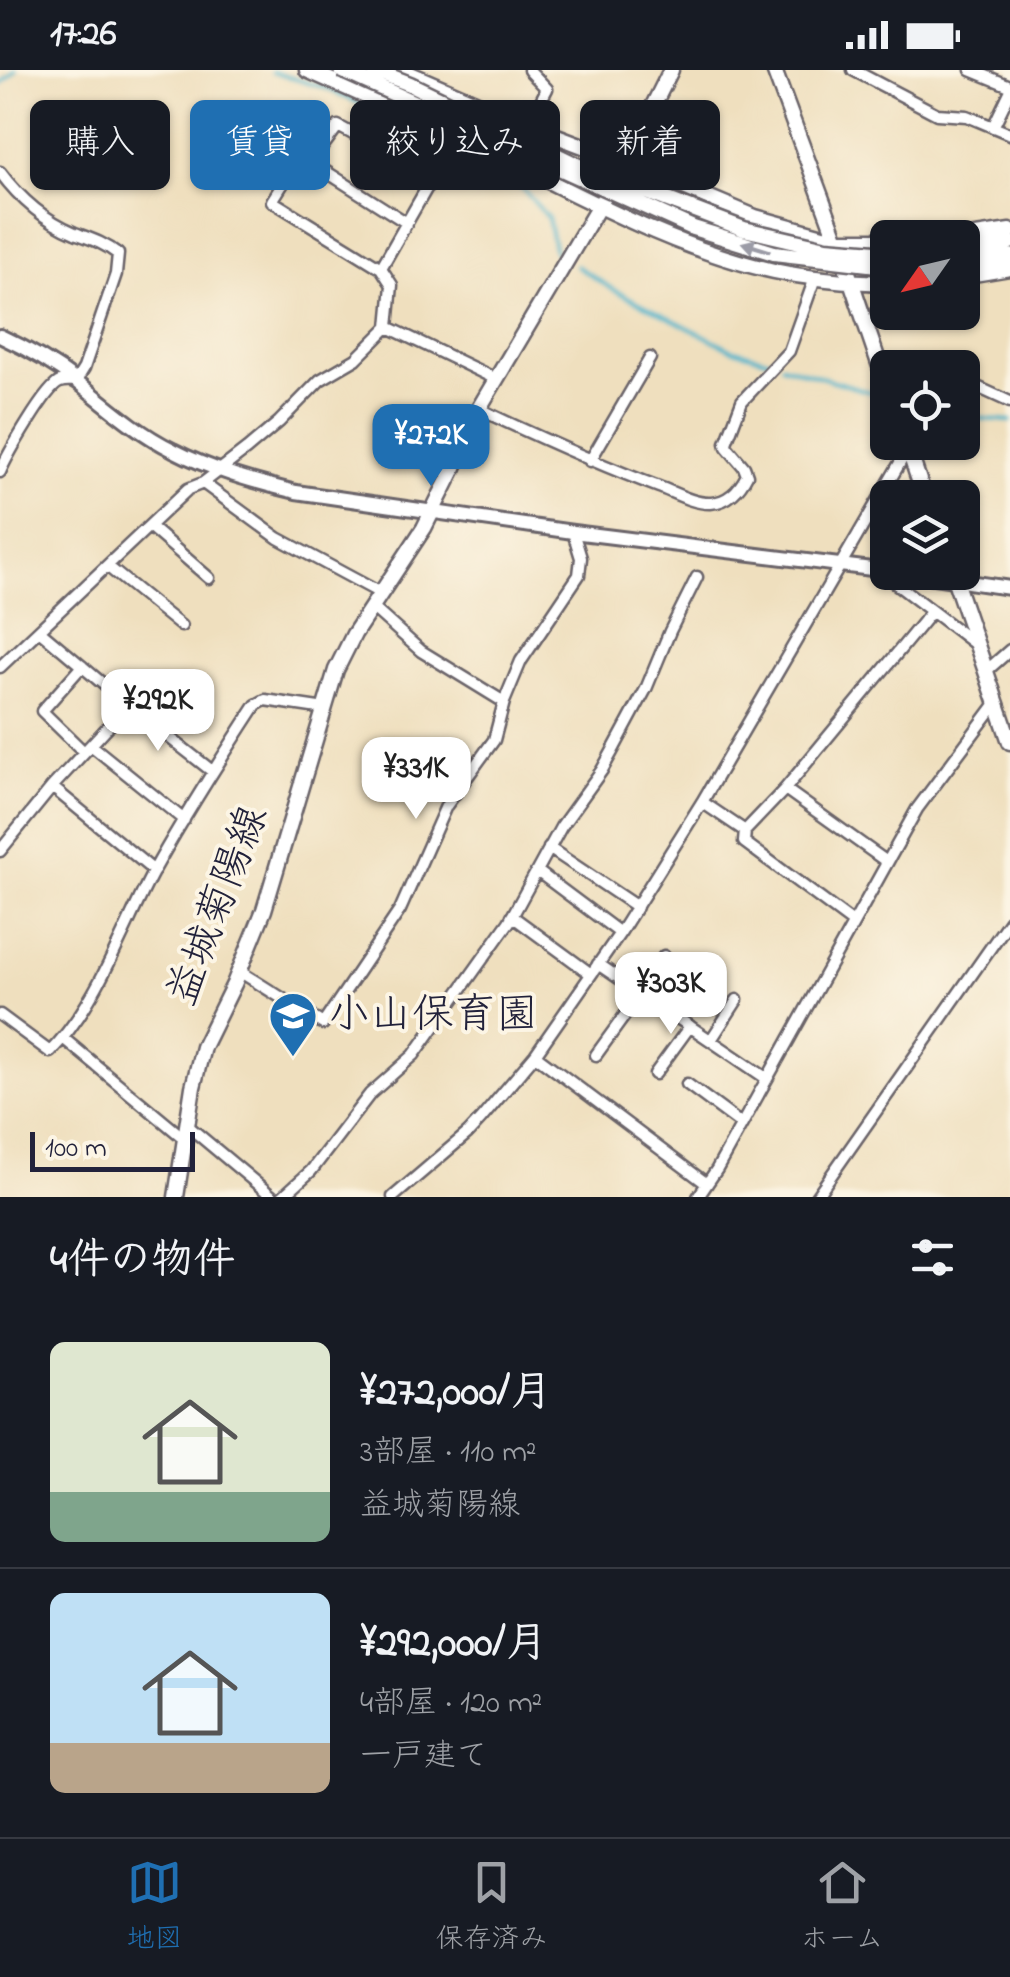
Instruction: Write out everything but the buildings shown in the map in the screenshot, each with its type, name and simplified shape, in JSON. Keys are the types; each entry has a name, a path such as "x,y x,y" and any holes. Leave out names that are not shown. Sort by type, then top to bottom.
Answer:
{"main road":[{"path":"307,70 681,242 772,270 870,283"},
{"path":"341,70 693,228 774,253 870,264"},
{"path":"374,70 579,166 744,229 826,248 870,252"},
{"path":"401,70 470,100"},
{"name":"益城菊陽線","path":"656,100 671,70"},
{"path":"774,70 874,350"},
{"name":"益城菊陽線","path":"176,1197 203,1047 264,910 336,670 354,634 432,510 479,409 608,190"},
{"path":"691,190 755,217 837,240 870,240"},
{"path":"980,235 1010,231"},
{"path":"980,247 1010,242"},
{"path":"980,261 1010,256"},
{"path":"980,273 1010,268"},
{"path":"957,590 1010,742"}],"street":[{"path":"529,70 547,89 541,100"},
{"path":"971,70 1010,89 993,127"},
{"path":"857,71 937,114 967,116 1010,134"},
{"path":"330,136 338,126 433,177 381,268"},
{"path":"0,172 35,211 104,243 118,254 116,274 76,381"},
{"path":"330,174 407,222"},
{"path":"0,667 188,489 221,470 279,422 320,380 356,359 388,327 392,284 381,268 272,201 279,190"},
{"path":"479,409 590,461 702,502 714,503 732,496 747,475 726,443 742,401 789,351 815,278"},
{"path":"388,327 496,380"},
{"path":"0,336 33,352 173,450 221,470 296,492 572,532 870,568"},
{"path":"590,461 650,358"},
{"path":"0,472 50,390 59,382 76,381"},
{"path":"980,388 1010,402"},
{"path":"393,1197 468,1133 535,1055 620,933 842,565 899,460"},
{"path":"202,482 278,538 377,601 420,651 504,702"},
{"path":"148,526 208,578"},
{"path":"239,972 323,1024 400,910 446,806 494,740 521,661 579,574 581,558 572,532"},
{"path":"107,566 152,610 180,626"},
{"path":"282,1197 311,1171 370,1094 414,1055 512,916 561,827 621,736 696,577"},
{"path":"980,582 1010,588"},
{"path":"907,590 975,644"},
{"path":"852,923 744,842 745,831 785,789 932,611"},
{"path":"39,630 212,771"},
{"path":"985,672 1010,650"},
{"path":"82,666 42,710 184,820"},
{"path":"0,1015 50,1052 64,1038 97,984 154,871 256,705 265,700 325,709"},
{"path":"535,1055 702,1193 917,809 996,702"},
{"path":"0,852 128,705"},
{"path":"52,788 154,871"},
{"path":"785,789 887,862"},
{"path":"702,802 745,831"},
{"path":"550,848 636,907"},
{"path":"537,871 620,933"},
{"path":"512,916 595,969 640,992 766,1078"},
{"path":"816,1197 1010,920"},
{"path":"596,1055 664,956"},
{"path":"676,1016 696,985"},
{"path":"711,1040 737,1000"},
{"path":"656,1074 690,1026"},
{"path":"64,1038 272,1197"},
{"path":"687,1084 741,1124"}],"waterway":[{"path":"0,85 16,70"},
{"path":"272,72 352,100"},
{"path":"524,190 548,218 555,253"},
{"path":"576,266 614,290 731,349 773,361"},
{"path":"782,365 870,392"},
{"path":"980,418 1010,421"}],"place":[{"name":"小山保育園","path":"293,1058"}]}
